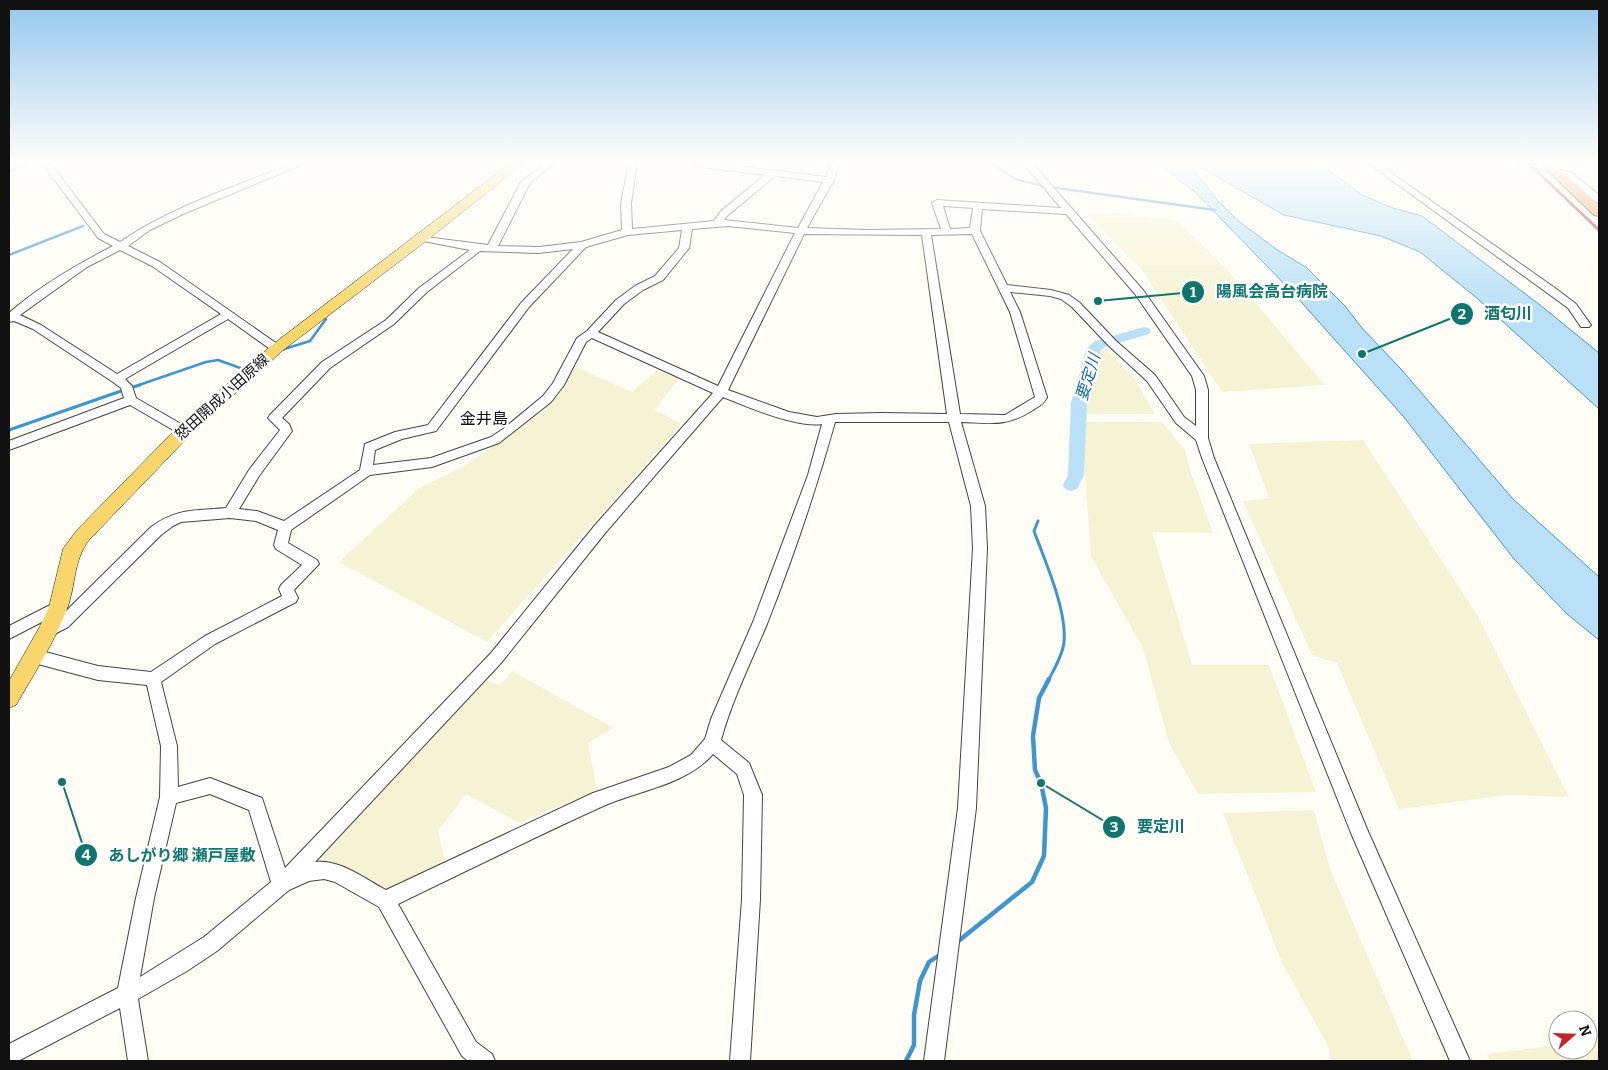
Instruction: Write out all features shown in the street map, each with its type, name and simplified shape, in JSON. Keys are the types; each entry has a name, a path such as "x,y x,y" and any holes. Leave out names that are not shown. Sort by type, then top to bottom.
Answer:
{"main road":[{"name":"怒田開成小田原線","path":"9,699 47,632 58,607 72,549 184,431 273,352 454,213"}],"street":[{"path":"84,213 101,236 122,245 156,264 229,314 273,352"},
{"path":"11,317 83,266 122,245 147,228 178,213"},
{"path":"492,248 510,213"},
{"path":"626,213 627,232"},
{"path":"718,223 724,213"},
{"path":"9,1055 54,1029 164,974 203,950 250,913 281,884 496,658 601,528 721,392 811,213"},
{"path":"940,213 946,230"},
{"path":"591,333 721,392 779,413 804,419 829,422 836,418 872,417 1010,418 1040,400 1040,390 1015,312 975,231 977,213"},
{"path":"1072,213 1139,292 1198,376 1202,390 1202,438 1208,458 1360,833 1460,1061"},
{"path":"1442,213 1572,306 1585,325"},
{"path":"422,238 478,248 539,250 582,244 627,232 718,223 741,223 801,231 867,233 946,230 975,231"},
{"path":"34,656 98,673 153,680 210,640 291,598 286,589 312,564 281,545 285,526 366,472 380,468 432,462 495,440 547,399 558,385 581,340 591,333 620,302 639,288 659,278 684,248 687,227"},
{"path":"926,231 954,418 978,506 980,548 966,808 934,1061"},
{"path":"366,472 369,447 399,435 432,428 525,305 582,244"},
{"path":"230,513 254,473 286,431 285,427 274,418 326,365 390,322 423,290 478,248"},
{"path":"1003,288 1051,293 1065,297 1076,305 1112,343 1151,378 1180,420 1202,438"},
{"path":"117,379 229,314"},
{"path":"11,317 37,327 117,379 126,386 131,400 184,431"},
{"path":"9,446 59,426 123,405 131,400"},
{"path":"386,900 599,799 674,773 696,760 712,743 718,719 760,622 814,475 829,422"},
{"path":"47,632 62,623 156,531 168,522 180,518 230,513 257,516 285,526"},
{"path":"9,633 58,607"},
{"path":"138,1061 127,992 145,898 156,858 169,796 169,746 153,680"},
{"path":"712,743 742,768 753,795 751,899 740,1061"},
{"path":"169,796 210,786 256,804 281,884"},
{"path":"281,884 308,872 324,870 338,874 386,900 469,1049 485,1061"}],"shaded area":[{"path":"1086,213 1115,213 1179,221 1230,273 1325,385 1222,392 1142,270"},
{"path":"1102,346 1134,378 1155,414 1083,414 1095,352"},
{"path":"572,365 632,392 657,370 679,378 655,410 682,424 487,642 339,562 419,488 466,465 518,428"},
{"path":"1085,422 1162,422 1185,450 1190,470 1213,533 1152,532 1192,665 1269,665 1316,792 1198,794 1169,743 1143,648 1091,557 1085,472"},
{"path":"1363,440 1478,616 1569,797 1508,795 1399,809 1337,663 1312,655 1243,501 1269,498 1249,444"},
{"path":"512,671 614,728 588,743 597,790 519,823 466,794 438,831 445,861 387,889 331,863 309,865 478,677 500,685"},
{"path":"1314,810 1330,869 1413,1061 1331,1061 1328,1046 1282,963 1223,813"},
{"path":"1598,1040 1599,1061 1490,1061 1487,1054 1548,1046 1548,1060 1598,1060"}],"water":[{"path":"1215,213 1230,213 1276,249 1307,268 1345,306 1362,328 1400,368 1513,499 1599,577 1599,640 1567,614 1514,559 1403,416 1294,294"},
{"path":"1280,213 1411,213 1422,216 1540,305 1599,353 1599,409 1478,299 1420,252 1381,236"}],"waterway":[{"path":"9,255 83,226"},
{"path":"281,350 310,341 326,319"},
{"name":"要定川","path":"1071,485 1076,475 1079,403 1093,349 1100,344 1144,331"},
{"path":"136,386 206,362 218,360 243,369 261,356"},
{"path":"130,388 140,385"},
{"path":"9,430 124,390"},
{"name":"要定川","path":"1038,521 1034,531 1059,601 1064,629 1062,652 1048,681"},
{"name":"要定川","path":"956,943 1032,882 1044,856 1046,808 1041,783 1035,770 1033,736 1039,698 1049,679"},
{"name":"要定川","path":"906,1061 914,1045 914,1015 920,981 929,962 941,954"}],"railway":[{"path":"1581,213 1599,230"}],"place":[{"name":"陽風会高台病院","path":"1098,301"},
{"name":"酒匂川","path":"1362,354"},
{"name":"あしがり郷 瀬戸屋敷","path":"62,782"},
{"name":"要定川","path":"1041,783"}],"district":[{"name":"金井島","path":"484,418"}]}
